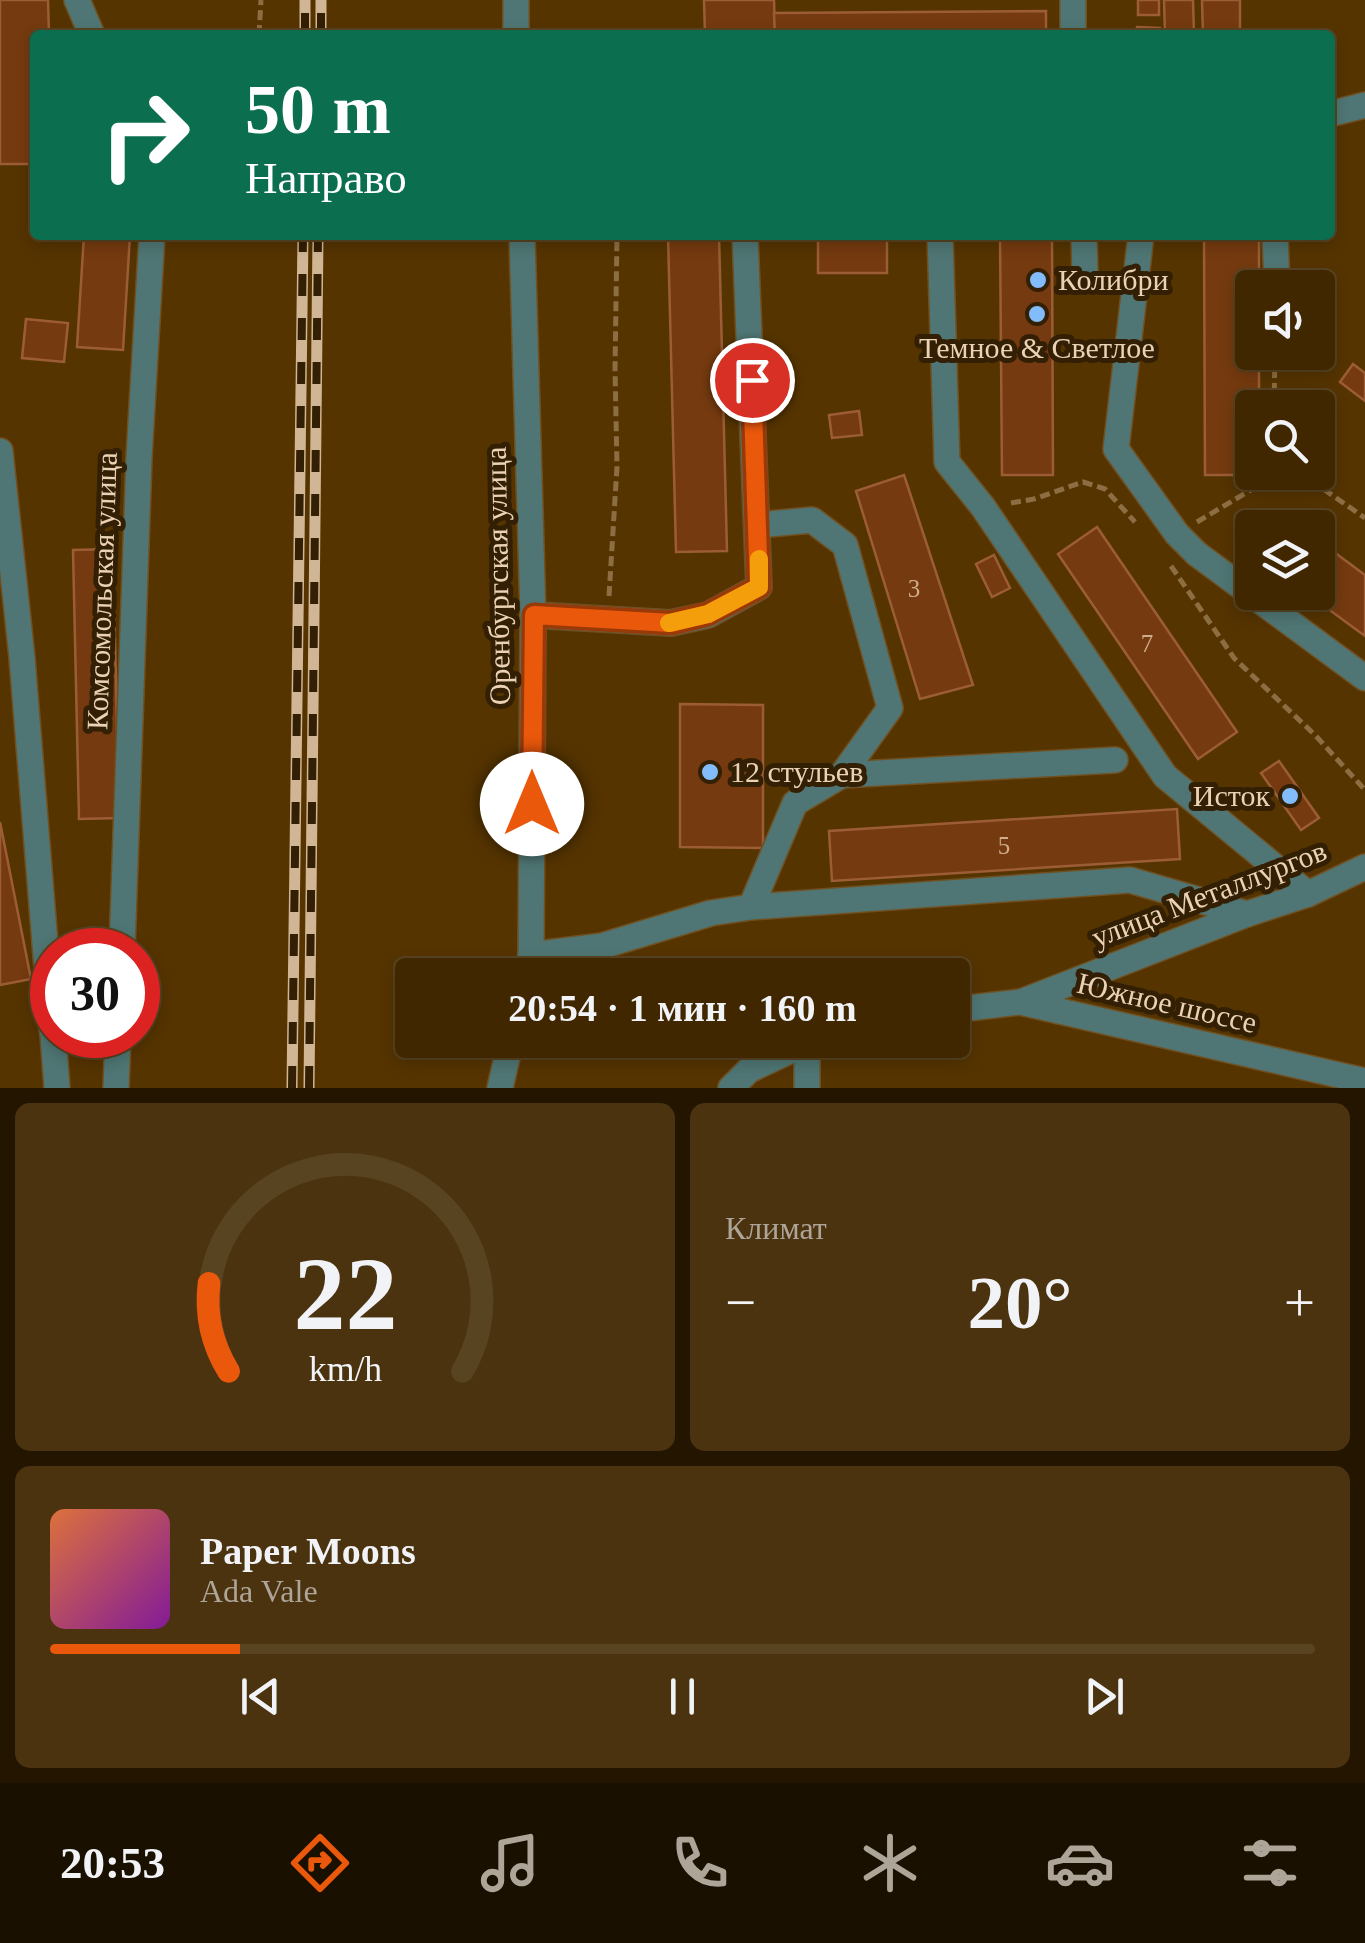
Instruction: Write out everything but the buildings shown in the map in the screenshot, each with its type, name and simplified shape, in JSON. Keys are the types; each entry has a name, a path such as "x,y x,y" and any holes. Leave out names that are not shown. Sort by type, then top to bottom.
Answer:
{"street":[{"path":"77,0 90,30"},
{"path":"516,0 516,30"},
{"path":"1073,0 1073,30"},
{"path":"1335,113 1365,105"},
{"name":"Комсомольская улица","path":"123,928 138,458 152,240"},
{"name":"Оренбургская улица","path":"522,240 534,615 529,958"},
{"path":"534,615 671,623 708,614 759,587 746,240"},
{"path":"940,240 947,462 983,507 1165,776 1308,894"},
{"path":"1084,240 1085,276"},
{"path":"1141,240 1116,449 1177,534 1197,554 1365,678"},
{"path":"1275,240 1276,270"},
{"path":"0,451 10,652 41,928"},
{"path":"750,907 795,803 842,774 890,708 844,545 812,520 758,525"},
{"path":"842,774 1115,760"},
{"name":"улица Металлургов","path":"1020,1002 1308,894 1365,867"},
{"path":"556,958 711,913 750,907 1130,880 1247,914"},
{"name":"Южное шоссе","path":"970,1008 1020,1002 1365,1082"},
{"path":"55,1058 57,1088"},
{"path":"116,1088 117,1058"},
{"path":"500,1088 507,1058"},
{"path":"730,1088 749,1070 775,1058"},
{"path":"808,1088 809,1058"}],"path":[{"path":"259,30 261,0"},
{"path":"607,618 618,468 617,240"},
{"path":"983,507 1034,499 1083,482 1105,489 1138,526"},
{"path":"1177,534 1251,490"},
{"path":"1325,490 1365,518"},
{"path":"1171,566 1234,658 1315,735 1365,790"}],"railway":[{"path":"305,0 305,30"},
{"path":"321,0 321,30"},
{"path":"292,1088 303,240"},
{"path":"309,1088 318,240"}],"slow traffic":[{"path":"669,623 708,614 759,587 759,559"}],"place":[{"name":"Колибри","path":"1038,280"},
{"name":"Темное & Светлое","path":"1037,314"},
{"name":"12 стульев","path":"710,772"},
{"name":"Исток","path":"1290,796"}],"route":[{"path":"532,804 534,615 671,623 708,614 759,587 752,380"}]}
